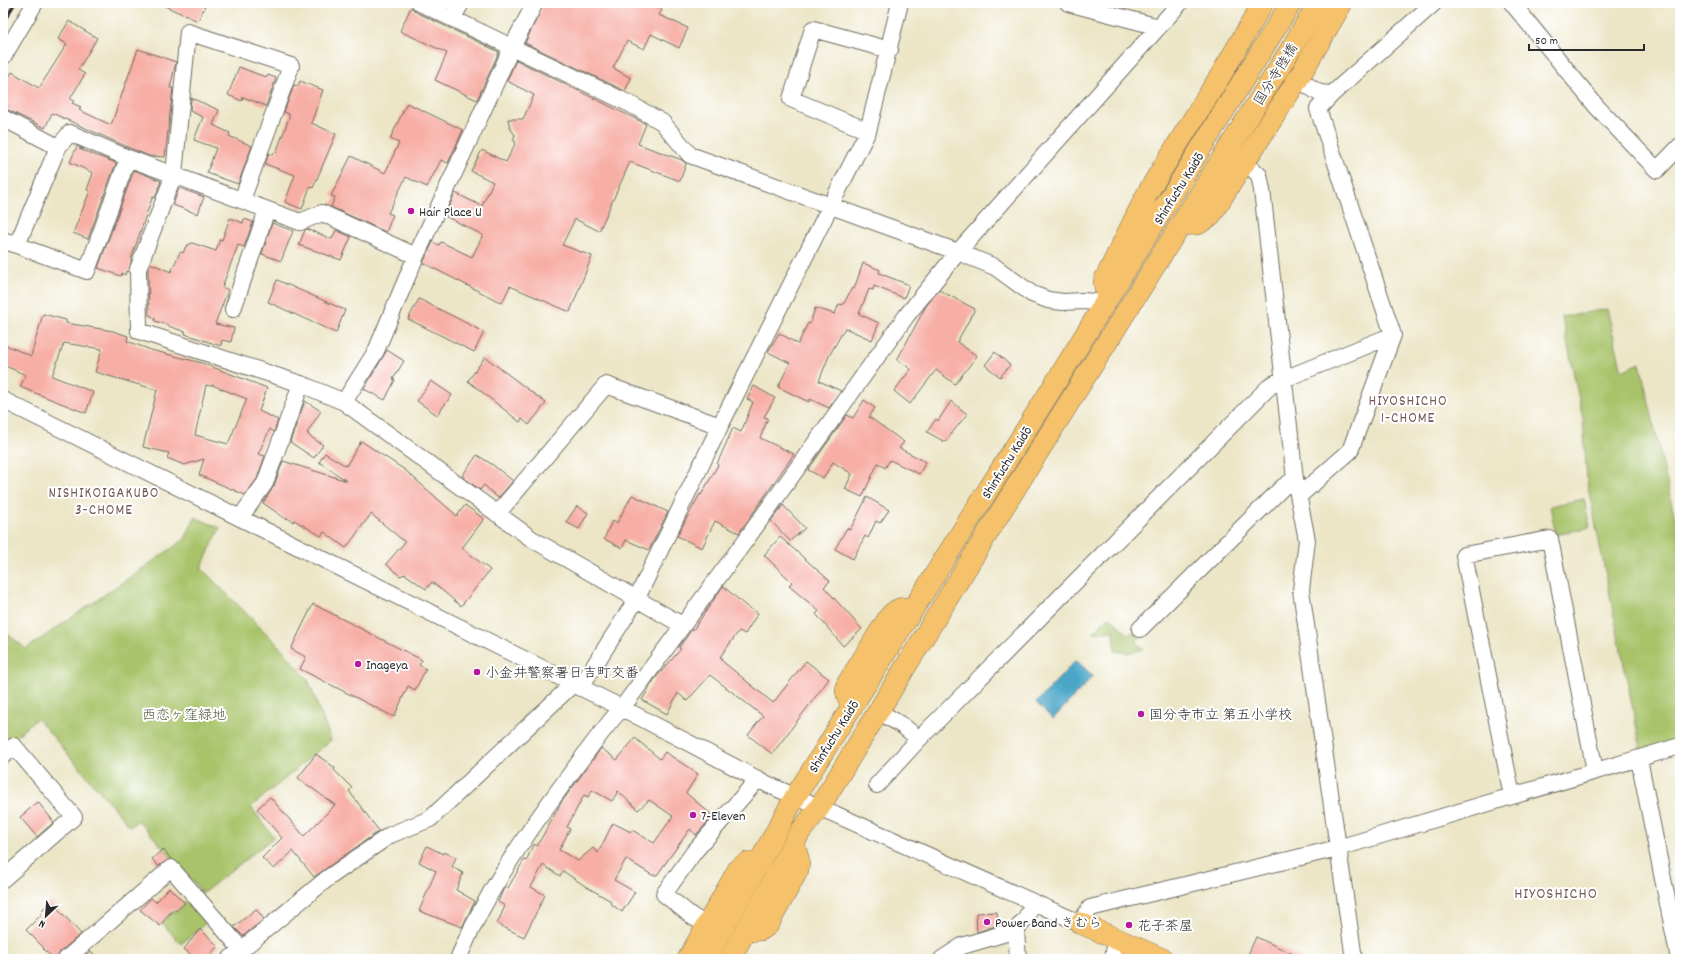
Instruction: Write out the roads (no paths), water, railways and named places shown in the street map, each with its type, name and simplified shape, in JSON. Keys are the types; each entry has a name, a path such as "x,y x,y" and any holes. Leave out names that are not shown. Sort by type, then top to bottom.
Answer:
{"main road":[{"path":"1105,303 1104,281 1149,190 1222,73 1263,3"},
{"name":"国分寺陸橋","path":"1215,127 1291,3"},
{"name":"国分寺陸橋","path":"1231,144 1318,3"},
{"path":"1180,225 1198,224 1210,216 1298,78 1342,3"},
{"name":"Shinfuchu Kaidō","path":"706,959 795,797 1215,127"},
{"name":"Shinfuchu Kaidō","path":"730,959 794,843 819,808 1003,508 1231,144"},
{"name":"Shinfuchu Kaidō","path":"795,797 805,793 814,786 929,603 1003,508"},
{"path":"688,959 739,868 747,863 759,862"},
{"path":"1080,923 1114,949 1163,959"}],"street":[{"path":"3,57 35,3"},
{"path":"420,3 630,104 662,122 690,155 958,252 995,268 1032,294 1048,300 1063,302 1083,301 1105,303"},
{"path":"453,18 460,3"},
{"path":"344,402 376,351 416,256 512,47 535,3"},
{"path":"66,959 171,868 235,954 328,878 390,835 430,819 577,686 636,600 720,426 832,206 868,131 890,50 900,3"},
{"path":"1068,3 1159,27"},
{"path":"458,959 468,934 507,864 540,814 609,722 622,708 745,541 907,315 958,252 1180,3"},
{"path":"1299,496 1350,451 1393,335 1318,110 1332,94 1434,3"},
{"path":"1512,3 1596,106 1657,170 1680,146"},
{"path":"868,131 792,99 813,29 890,50"},
{"path":"242,200 291,66 188,32 174,174 138,269 139,331 301,384 344,402 532,539 682,625"},
{"path":"1298,78 1319,93 1332,94"},
{"path":"3,118 58,147"},
{"path":"128,158 87,271 10,242 58,147 70,133 128,158 300,222 322,213 416,256"},
{"path":"1245,162 1259,175 1262,190 1295,479 1307,540 1301,590 1354,959"},
{"path":"233,309 267,210"},
{"path":"877,785 919,739 1271,386 1284,379 1393,335"},
{"path":"240,518 264,483 301,384"},
{"path":"497,514 606,385 720,426"},
{"path":"3,400 622,708 795,797 1080,923 1090,908 1338,848 1680,746"},
{"path":"1140,629 1283,487 1295,479"},
{"path":"1512,796 1464,555 1550,539 1595,771"},
{"path":"878,711 903,726 919,739"},
{"path":"3,756 14,746 74,817 3,878"},
{"path":"1639,759 1680,959"},
{"path":"707,925 693,917 664,894 694,852 758,779"},
{"path":"942,959 962,946 1016,930 1026,918 1033,903"},
{"path":"1016,930 1018,959"}],"water":[{"path":"1076,660 1093,676 1053,719 1036,703"}],"railway":[{"path":"3,23 15,3"}],"place":[{"name":"Hair Place U","path":"411,211"},
{"name":"Inageya","path":"358,664"},
{"name":"小金井警察署日吉町交番","path":"477,672"},
{"name":"国分寺市立 第五小学校","path":"1141,714"},
{"name":"7-Eleven","path":"693,815"},
{"name":"Power Band きむら","path":"987,922"},
{"name":"花子茶屋","path":"1129,925"}],"district":[{"name":"HIYOSHICHO 1-CHOME","path":"1408,408"},
{"name":"NISHIKOIGAKUBO 3-CHOME","path":"104,500"},
{"name":"HIYOSHICHO","path":"1556,892"}],"park label":[{"name":"西恋ヶ窪緑地","path":"184,714"}]}
